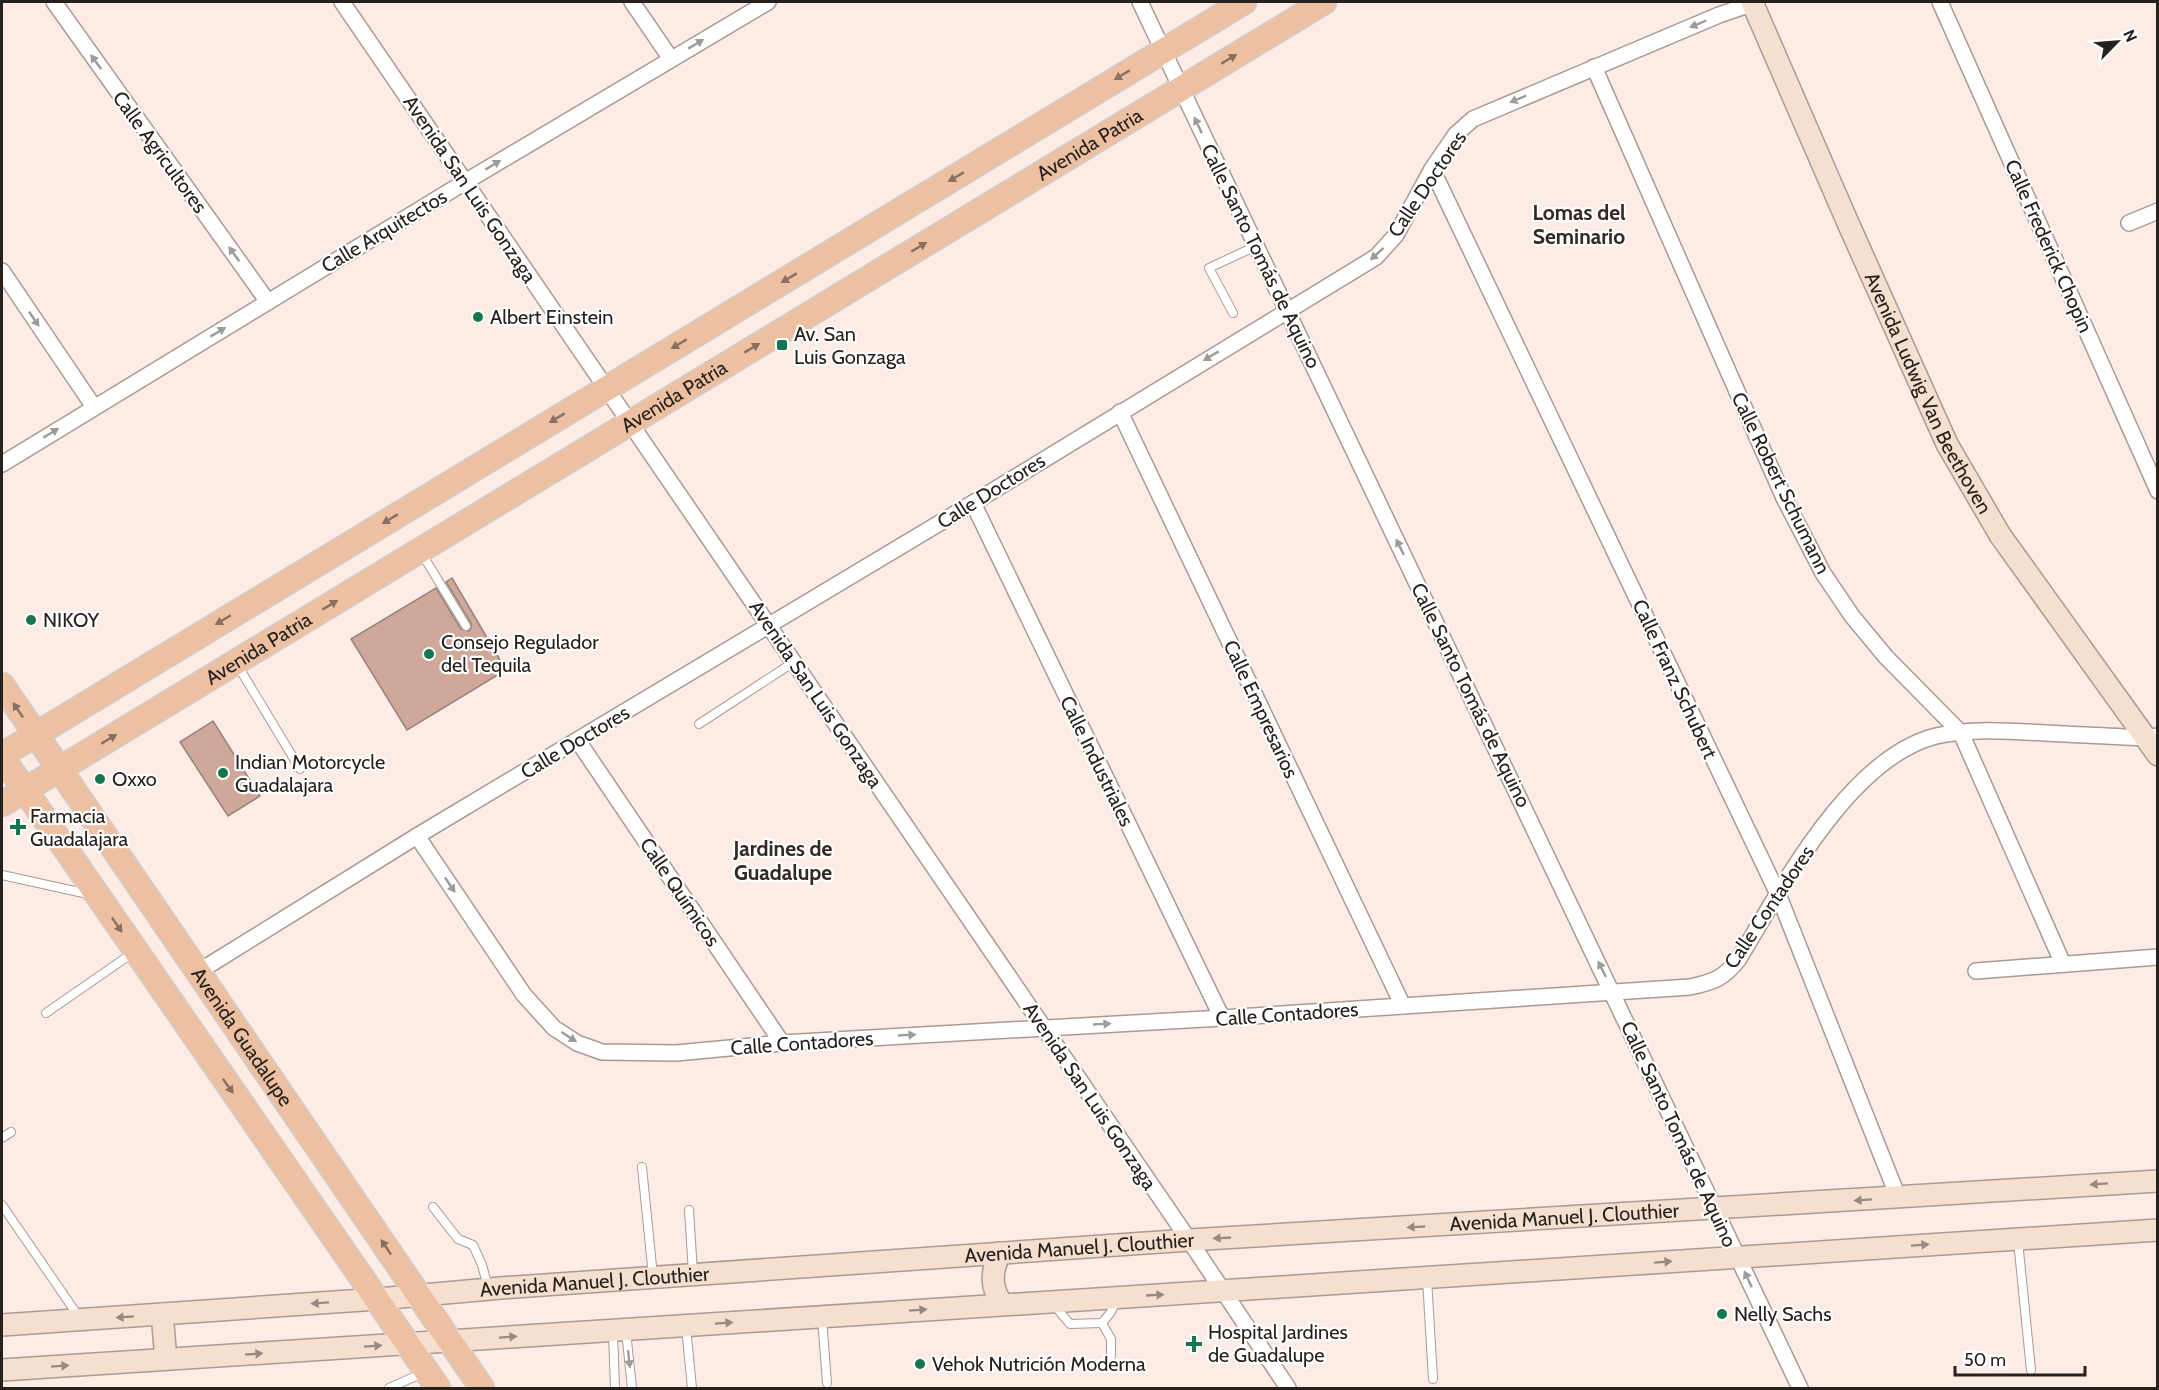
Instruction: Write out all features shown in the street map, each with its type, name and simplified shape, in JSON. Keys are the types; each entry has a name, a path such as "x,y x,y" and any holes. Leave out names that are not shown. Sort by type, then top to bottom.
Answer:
{"main road":[{"name":"Avenida Patria","path":"2,756 1244,2"},
{"name":"Avenida Patria","path":"2,804 1324,2"},
{"name":"Avenida Ludwig Van Beethoven","path":"1754,2 1848,224 1947,444 2000,535 2153,743"},
{"name":"Avenida Guadalupe","path":"2,685 482,1389"},
{"name":"Avenida Guadalupe","path":"2,756 324,1226 378,1299 433,1380"},
{"name":"Avenida Manuel J. Clouthier","path":"2,1325 1190,1240 2157,1181"},
{"path":"2,1370 2157,1230"},
{"path":"1000,1253 993,1269 993,1283 996,1296 1002,1304"},
{"path":"162,1314 166,1359"}],"street":[{"name":"Calle Agricultores","path":"54,2 268,302"},
{"name":"Avenida San Luis Gonzaga","path":"342,2 1190,1240 1288,1389"},
{"path":"632,2 671,59"},
{"name":"Calle Arquitectos","path":"2,464 465,182 768,2"},
{"name":"Calle Santo Tomás de Aquino","path":"1140,2 1800,1389"},
{"name":"Calle Doctores","path":"198,972 417,836 973,503 1376,257 1396,235 1432,169 1456,134 1473,119 1754,2"},
{"name":"Calle Frederick Chopin","path":"1940,2 2157,491"},
{"name":"Calle Robert Schumann","path":"1594,67 1784,498 1823,573 1852,616 1886,657 1960,733 2063,964"},
{"name":"Calle Franz Schubert","path":"1432,169 1778,894 1898,1197"},
{"path":"2129,223 2157,211"},
{"path":"2,271 94,407"},
{"name":"Calle Empresarios","path":"1120,412 1403,1006"},
{"name":"Calle Industriales","path":"973,503 1222,1018"},
{"name":"Calle Contadores","path":"417,836 524,995 554,1028 577,1043 602,1052 676,1053 782,1043 1222,1018 1690,987 1712,983 1728,972 1738,960 1817,834 1860,783 1881,765 1911,747 1935,737 2004,730 2153,743"},
{"name":"Calle Químicos","path":"578,741 782,1043"},
{"path":"1976,971 2157,957"}],"lane":[{"path":"1233,313 1209,268 1256,246"},
{"path":"420,550 466,626"},
{"path":"236,662 300,769"},
{"path":"699,724 794,662"},
{"path":"2,875 97,895"},
{"path":"46,1013 135,951"},
{"path":"2,1138 11,1132"},
{"path":"642,1167 653,1277"},
{"path":"2,1205 81,1320"},
{"path":"433,1207 458,1239 473,1245 482,1265 488,1289"},
{"path":"689,1210 693,1274"},
{"path":"2017,1239 2031,1370"},
{"path":"1427,1278 1433,1379"},
{"path":"1052,1301 1070,1324 1101,1323 1111,1312 1118,1297"},
{"path":"822,1316 827,1383"},
{"path":"1101,1323 1111,1340 1111,1356"},
{"path":"686,1325 692,1389"},
{"path":"615,1389 619,1330"},
{"path":"619,1330 632,1389"},
{"path":"388,1389 433,1380"}],"building":[{"name":"Consejo Regulador del Tequila","path":"452,578 506,670 407,730 351,639 436,588 461,629 469,631 471,623 446,582"},
{"name":"Indian Motorcycle Guadalajara","path":"213,721 260,796 228,816 180,742"}],"place":[{"name":"Albert Einstein","path":"478,317"},
{"name":"Av. San Luis Gonzaga","path":"782,345"},
{"name":"NIKOY","path":"31,620"},
{"name":"Consejo Regulador del Tequila","path":"429,654"},
{"name":"Indian Motorcycle Guadalajara","path":"223,773"},
{"name":"Oxxo","path":"100,779"},
{"name":"Farmacia Guadalajara","path":"18,827"},
{"name":"Nelly Sachs","path":"1722,1314"},
{"name":"Hospital Jardines de Guadalupe","path":"1194,1344"},
{"name":"Vehok Nutrición Moderna","path":"920,1364"}],"district":[{"name":"Lomas del Seminario","path":"1579,225"},
{"name":"Jardines de Guadalupe","path":"783,861"}]}
